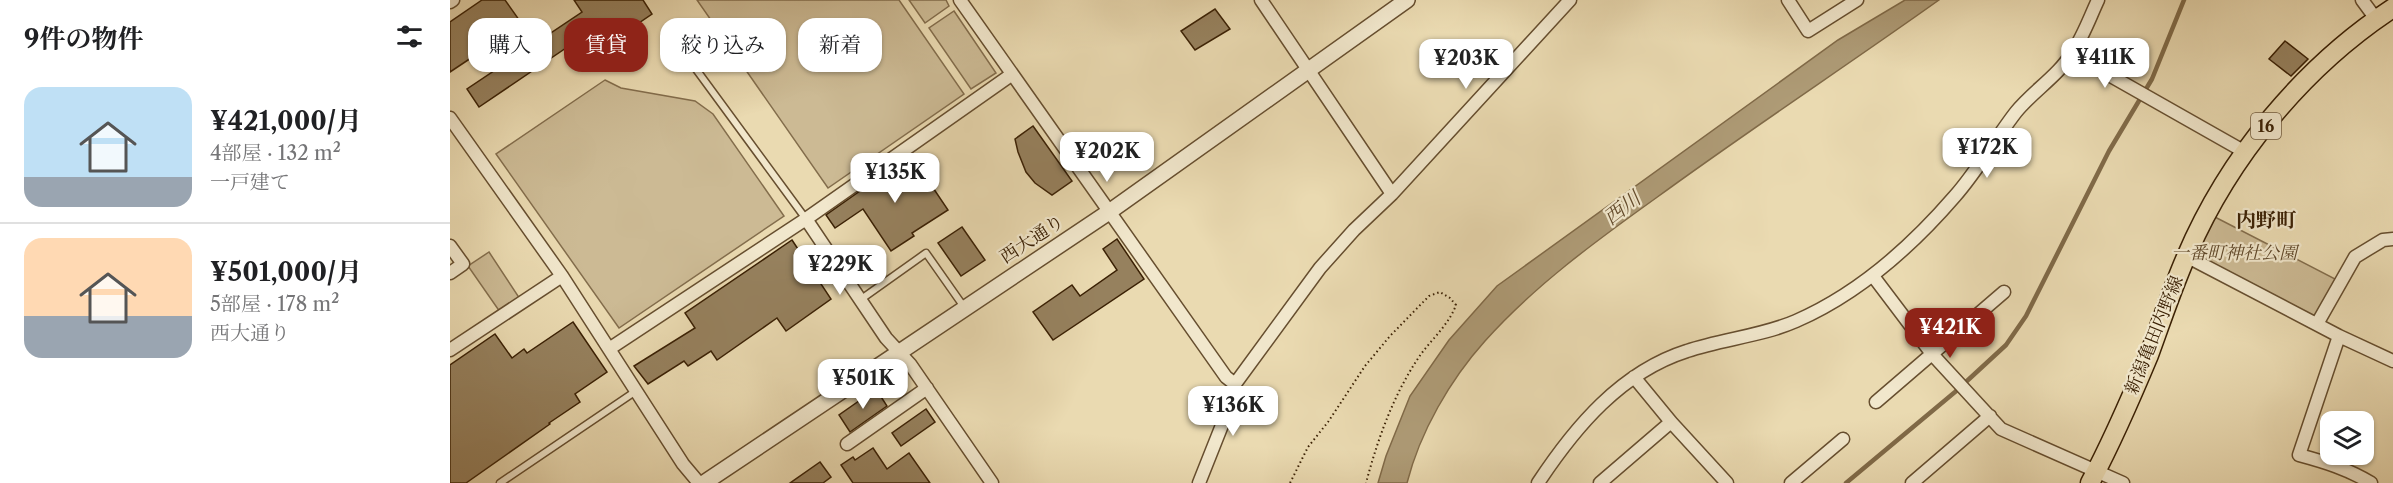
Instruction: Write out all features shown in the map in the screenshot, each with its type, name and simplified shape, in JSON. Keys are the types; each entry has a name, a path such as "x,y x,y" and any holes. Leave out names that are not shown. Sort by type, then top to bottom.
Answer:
{"main road":[{"name":"新潟亀田内野線","path":"2093,477 2148,356 2186,256 2227,176 2290,98 2333,55 2376,19 2393,8"}],"street":[{"path":"960,0 1226,377 1235,384"},
{"path":"1261,0 1392,194"},
{"name":"西大通り","path":"704,483 899,350 1109,212 1308,68 1407,0"},
{"path":"1788,0 1808,31 1857,0"},
{"path":"1538,483 1603,400 1660,360 1688,350 1795,321 1839,298 1873,276 1901,252 1955,196 2022,105 2072,54 2098,0"},
{"path":"2362,0 2376,19"},
{"path":"1199,483 1234,394 1235,384 1320,268 1392,194 1563,2"},
{"path":"2072,54 2245,152"},
{"path":"609,349 806,219 1011,75"},
{"path":"450,118 562,276 683,464 699,483"},
{"path":"806,219 886,338 899,350 927,388 992,483"},
{"path":"2317,324 2355,257 2383,240 2393,239"},
{"path":"450,246 463,264 450,273"},
{"path":"2186,256 2339,336 2393,361"},
{"path":"450,350 562,276"},
{"path":"1873,276 1932,354 2001,429 2093,477 2123,483"},
{"path":"1876,402 2004,292"},
{"path":"2339,336 2299,455 2335,465 2371,483"},
{"path":"1635,376 1671,422 1727,483"},
{"path":"847,444 927,388"},
{"path":"1912,483 1990,416"},
{"path":"1600,483 1671,422"},
{"path":"1791,483 1843,439"}],"lane":[{"path":"698,72 806,219"},
{"path":"860,300 926,253 964,307"},
{"path":"500,483 636,392"}],"path":[{"path":"1290,483 1308,447 1328,422 1365,366 1429,296 1440,292 1456,305 1453,315 1421,355 1388,413 1366,483"}],"green space":[{"path":"697,0 899,0 964,94 828,188 747,72 786,72 786,18 710,18"},
{"path":"909,0 946,0 949,6 925,23"},
{"path":"954,11 996,73 971,89 929,28"},
{"path":"605,80 621,88 695,101 713,114 784,216 619,328 496,154"},
{"name":"一番町神社公園","path":"2211,215 2339,281 2317,323 2188,256"},
{"path":"489,252 520,299 500,312 468,266"}],"water":[{"name":"西川","path":"1905,0 1939,0 1633,214 1566,265 1524,302 1472,356 1448,390 1428,426 1407,483 1378,483 1386,456 1410,396 1449,340 1497,286 1838,40"}],"building":[{"path":"482,0 505,0 518,18 468,18 468,60 450,72 450,22"},
{"path":"574,0 643,0 652,14 646,18 573,18 582,12"},
{"path":"1215,9 1230,29 1195,50 1181,31"},
{"path":"564,24 564,49 552,57 552,32"},
{"path":"2285,41 2308,59 2291,76 2269,59"},
{"path":"492,72 531,72 479,107 467,89"},
{"path":"1033,126 1072,181 1052,195 1035,183 1026,172 1018,152 1015,139"},
{"path":"911,155 948,210 912,233 914,236 891,251 863,209 835,228 826,215"},
{"path":"962,227 985,260 961,276 938,243"},
{"path":"1117,239 1144,279 1053,340 1033,312 1072,285 1080,296 1117,270 1103,249"},
{"path":"792,240 831,299 786,331 777,318 717,360 711,351 688,366 684,361 648,384 634,366 695,328 685,313"},
{"path":"573,322 607,372 575,394 580,402 550,424 466,483 450,483 450,365 495,334 512,358 524,349 527,353"},
{"path":"876,389 887,406 850,432 839,415"},
{"path":"926,409 935,422 901,446 892,433"},
{"path":"873,448 887,469 909,453 930,483 853,483 841,465 853,457 855,460"},
{"path":"820,462 831,477 823,483 790,483"}],"waterway":[{"path":"1846,483 1955,392 2006,345 2026,316 2109,151 2152,79 2184,0"}],"district":[{"name":"内野町","path":"2266,220"}]}
